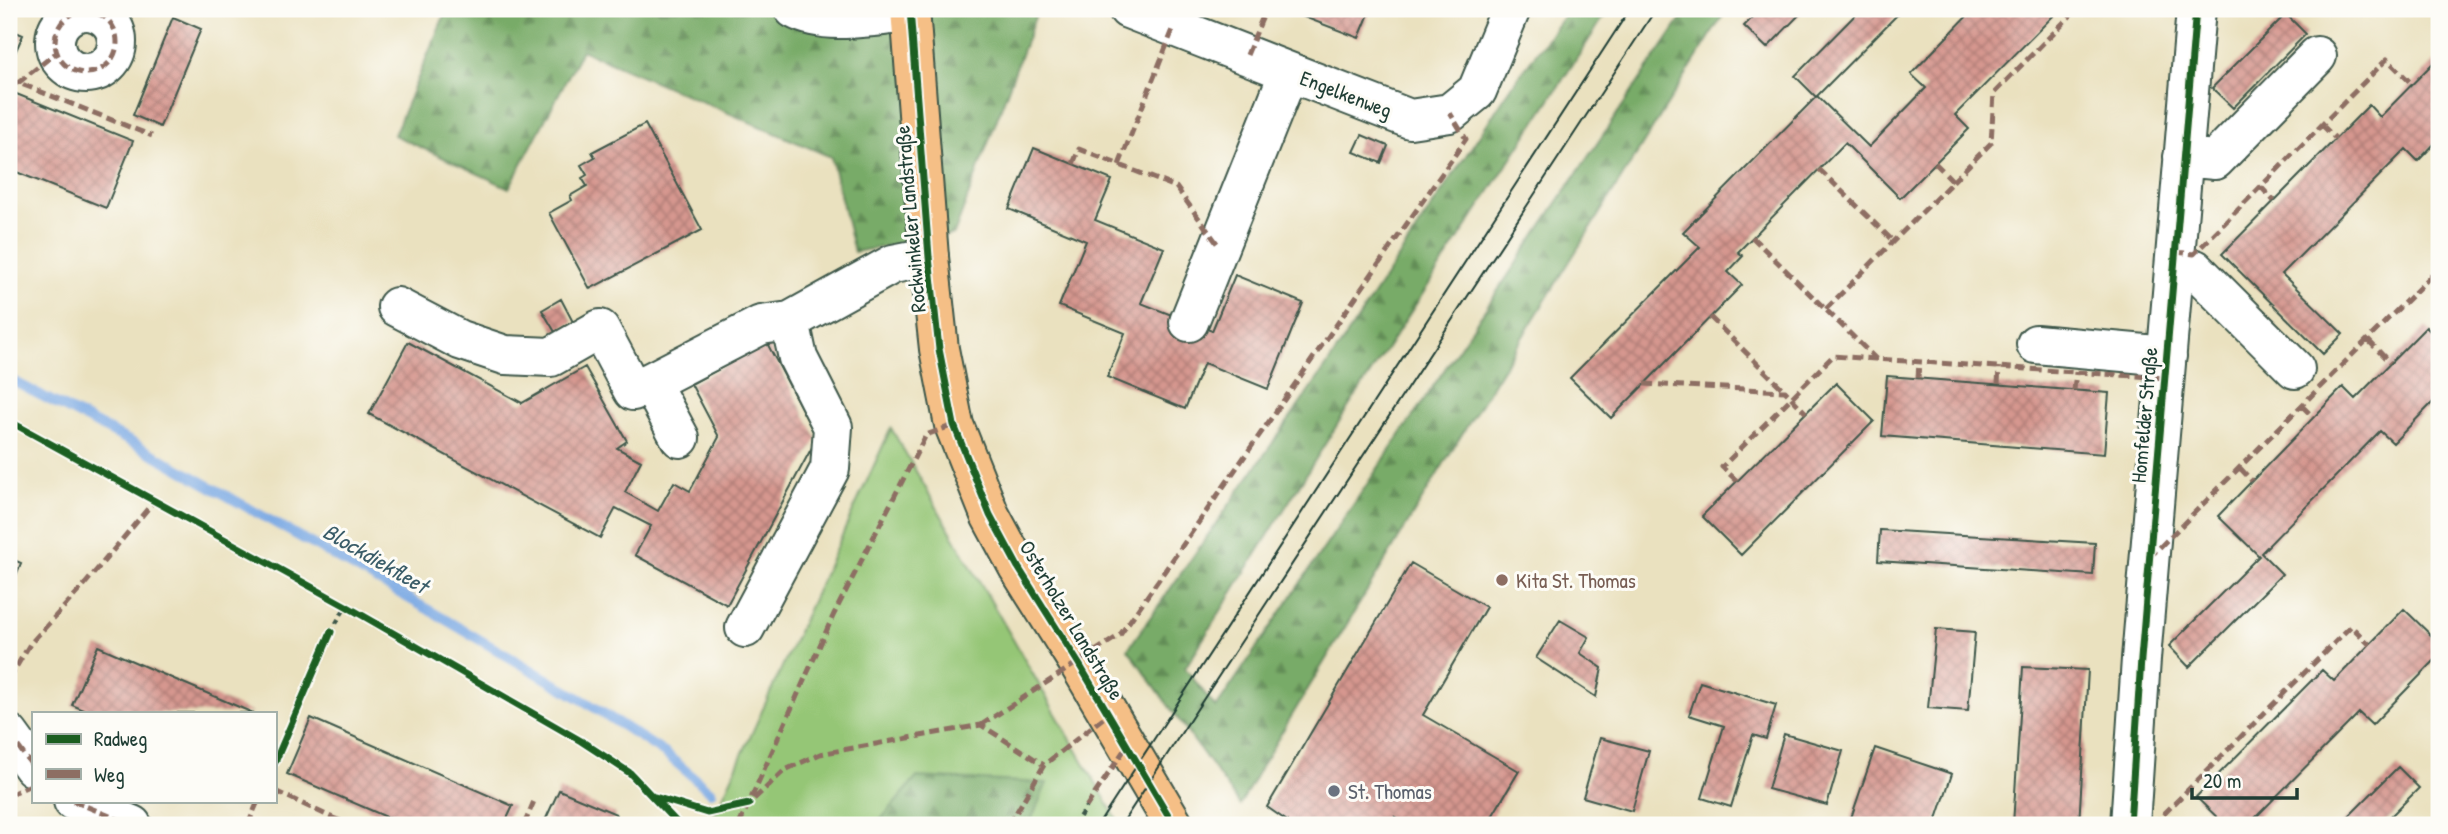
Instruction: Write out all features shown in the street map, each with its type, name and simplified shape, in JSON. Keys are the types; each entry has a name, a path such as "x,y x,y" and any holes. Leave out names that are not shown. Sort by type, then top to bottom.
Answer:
{"main road":[{"name":"Rockwinkeler Landstraße","path":"911,11 929,257 939,349 954,425"},
{"name":"Osterholzer Landstraße","path":"954,425 975,481 1007,547 1174,825"}],"street":[{"path":"794,9 803,14 830,19 911,11"},
{"name":"Engelkenweg","path":"1128,9 1410,119 1450,113 1477,92 1511,9"},
{"name":"Homfelder Straße","path":"2130,825 2196,9"},
{"path":"2183,157 2215,160 2317,56"},
{"path":"1189,322 1289,72"},
{"path":"397,307 460,340 505,355 551,357 600,330 633,391 761,325 790,321 893,264 929,257"},
{"path":"2174,268 2195,269 2295,369"},
{"path":"745,628 830,469 833,427 798,358 790,321"},
{"path":"2036,344 2167,356"},
{"path":"650,382 680,438"},
{"path":"9,734 32,766"},
{"path":"75,802 132,825"}],"path":[{"path":"331,632 346,606"},
{"path":"1074,825 1086,807"}],"green space":[{"path":"447,9 1038,9 954,234 854,252 831,157 582,50 509,188 394,135"},
{"path":"1569,9 1609,9 1342,417 1185,668 1216,708 1688,9 1727,9 1449,455 1240,805 1128,649 1326,367 1514,83"},
{"path":"891,428 1120,825 1029,825 1047,783 917,777 876,825 710,825"},
{"path":"917,777 1048,783 1029,825 876,825"}],"building":[{"path":"1298,9 1371,9 1359,38 1296,14"},
{"path":"1761,9 1805,9 1767,48 1744,26"},
{"path":"1861,9 1903,9 1817,96 1869,147 1926,88 1911,74 1974,9 2060,9 1955,115 1969,129 1900,198 1845,143 1738,252 1743,256 1728,272 1742,285 1611,418 1570,378 1700,247 1683,232 1816,97 1795,76"},
{"path":"2286,14 2306,34 2233,108 2212,88"},
{"path":"173,17 201,29 160,127 133,115"},
{"path":"9,29 23,35 9,66"},
{"path":"2439,57 2439,139 2418,161 2406,149 2282,274 2343,334 2323,354 2222,254 2369,105 2380,117"},
{"path":"9,91 133,141 106,208 9,169"},
{"path":"645,124 702,230 590,289 549,213 572,200 570,196 587,186 582,178 587,175 581,165 595,157 592,152"},
{"path":"1362,135 1388,146 1381,163 1354,152"},
{"path":"1034,148 1112,180 1095,220 1164,248 1141,303 1212,331 1235,275 1303,303 1268,389 1204,363 1185,409 1107,377 1125,333 1059,306 1086,241 1009,209"},
{"path":"561,299 573,322 555,332 542,310"},
{"path":"2426,327 2439,340 2439,396 2393,443 2380,431 2261,553 2282,574 2189,667 2169,646 2259,556 2218,516 2343,387 2355,399"},
{"path":"408,342 522,403 585,367 627,441 617,448 641,461 625,492 658,511 674,482 690,491 719,437 691,384 767,343 817,438 727,605 635,555 651,526 616,508 600,538 369,414"},
{"path":"1887,376 2109,393 2104,454 1882,436"},
{"path":"1836,383 1874,421 1741,555 1702,516"},
{"path":"1880,530 2095,543 2093,575 1878,561"},
{"path":"9,558 21,563 9,593"},
{"path":"1411,563 1486,607 1423,715 1519,771 1487,825 1409,825 1395,817 1396,825 1287,825 1287,821 1267,807"},
{"path":"2404,609 2439,643 2439,656 2372,725 2359,713 2248,825 2225,825 2196,797 2322,670 2334,681"},
{"path":"1560,620 1589,637 1580,653 1602,668 1596,697 1536,658"},
{"path":"1936,629 1975,632 1968,711 1928,708"},
{"path":"98,646 251,712 89,712 72,705"},
{"path":"2023,667 2088,670 2079,825 2013,825"},
{"path":"1700,682 1776,705 1766,739 1753,735 1731,807 1702,798 1724,726 1689,715"},
{"path":"311,718 513,806 504,825 405,825 287,774"},
{"path":"1784,734 1843,751 1827,805 1768,789"},
{"path":"1600,738 1649,751 1632,811 1583,797"},
{"path":"1875,748 1952,774 1935,825 1861,825 1850,821"},
{"path":"2398,767 2419,788 2382,825 2340,825"},
{"path":"559,790 616,814 611,825 543,825"}],"waterway":[{"name":"Blockdiekfleet","path":"9,379 137,445 586,702 666,754 711,792"}],"tram line":[{"path":"1098,825 1630,9"},
{"path":"1121,825 1656,9"}],"marked path":[{"path":"1247,55 1266,9"},
{"path":"1826,309 1991,143 1994,93 2077,9"},
{"path":"86,11 108,20 117,42 108,64 86,73 64,64 55,42 64,20 86,11"},
{"path":"1119,165 1174,27"},
{"path":"18,83 57,52"},
{"path":"2175,252 2194,254 2387,59 2412,84"},
{"path":"9,79 152,136"},
{"path":"981,725 1120,635 1466,139 1450,113"},
{"path":"2322,125 2336,139"},
{"path":"1073,164 1079,149 1176,187 1219,246"},
{"path":"1935,163 1953,181"},
{"path":"1819,169 1893,241"},
{"path":"2261,187 2274,201"},
{"path":"1752,237 1876,359 2165,378"},
{"path":"2149,558 2439,268"},
{"path":"1710,317 1785,391"},
{"path":"2368,340 2390,363"},
{"path":"1737,481 1722,467 1833,356 1876,359"},
{"path":"1918,378 1919,361"},
{"path":"1998,384 1999,367"},
{"path":"2074,390 2076,372"},
{"path":"1644,384 1785,391 1806,413"},
{"path":"2302,406 2313,417"},
{"path":"739,825 834,614 926,435 954,425"},
{"path":"2240,468 2252,481"},
{"path":"9,679 30,644 85,584 155,500"},
{"path":"2153,825 2351,626 2370,645"},
{"path":"1009,825 1044,765 1108,714"},
{"path":"754,799 785,770 820,754 981,725 1044,765"},
{"path":"9,734 32,766"},
{"path":"1086,807 1127,746"},
{"path":"9,795 32,784"},
{"path":"276,791 333,818 330,825"},
{"path":"524,825 534,801"},
{"path":"75,802 132,825"},
{"path":"248,825 258,802"},
{"path":"333,818 351,825"}],"cycle path":[{"path":"910,9 929,257 939,349 954,425 990,515 1018,567 1174,825"},
{"path":"2130,825 2141,659 2196,9"},
{"path":"9,421 346,606 581,741 630,773 679,825"},
{"path":"276,760 331,632"},
{"path":"655,797 707,813 749,804"}],"place":[{"name":"Kita St. Thomas","path":"1502,580"},
{"name":"St. Thomas","path":"1334,791"}]}
